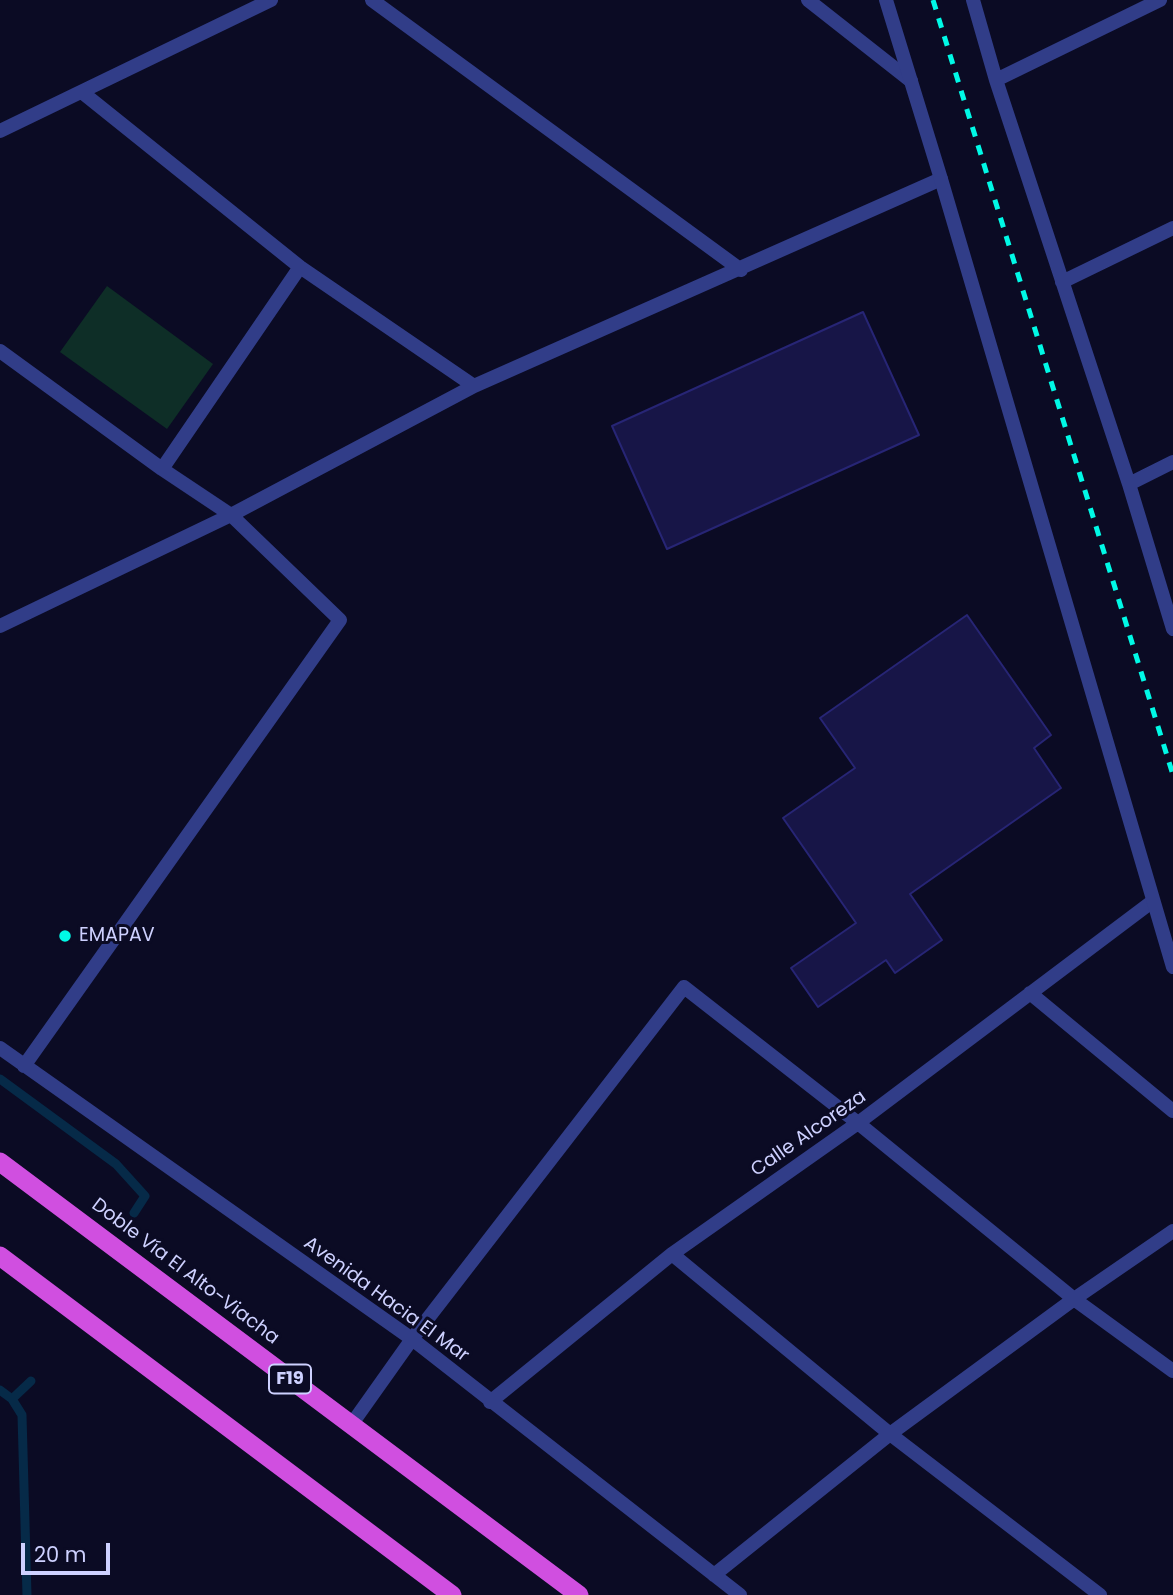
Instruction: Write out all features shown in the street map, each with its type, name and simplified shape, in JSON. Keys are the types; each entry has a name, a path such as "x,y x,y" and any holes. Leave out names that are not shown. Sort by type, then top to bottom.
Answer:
{"highway":[{"name":"Doble Vía El Alto-Viacha","path":"0,1162 579,1595"},
{"path":"0,1256 452,1595"}],"street":[{"path":"0,131 271,0"},
{"path":"372,0 741,270"},
{"path":"808,0 911,81"},
{"path":"886,0 1173,967"},
{"path":"973,0 996,80 1129,485 1173,629"},
{"path":"996,80 1160,0"},
{"path":"83,93 300,267 474,386"},
{"path":"0,626 231,515 474,386 741,270 941,179"},
{"path":"1062,282 1173,228"},
{"path":"162,469 300,267"},
{"path":"0,351 162,469 231,515 340,620 24,1066"},
{"path":"1129,485 1173,462"},
{"name":"Calle Alcoreza","path":"490,1402 672,1254 858,1123 1153,901"},
{"path":"351,1425 412,1339 684,988 858,1123 1074,1299 1173,1371"},
{"path":"1030,993 1173,1111"},
{"name":"Avenida Hacia El Mar","path":"0,1048 412,1339 740,1595"},
{"path":"714,1575 890,1434 1074,1299 1173,1231"},
{"path":"672,1254 890,1434 1100,1595"}],"green space":[{"path":"107,286 213,364 167,429 60,352"}],"building":[{"path":"863,312 919,435 667,549 612,426"},
{"path":"967,615 1051,735 1034,748 1061,788 910,894 942,940 895,973 886,960 818,1007 791,968 856,923 783,818 855,768 820,718"}],"waterway":[{"path":"0,1079 116,1164 145,1196 134,1213"},
{"path":"12,1399 31,1381"},
{"path":"0,1390 12,1399 22,1415 27,1595"}],"railway":[{"path":"933,0 1173,775"}],"place":[{"name":"EMAPAV","path":"65,936"}]}
